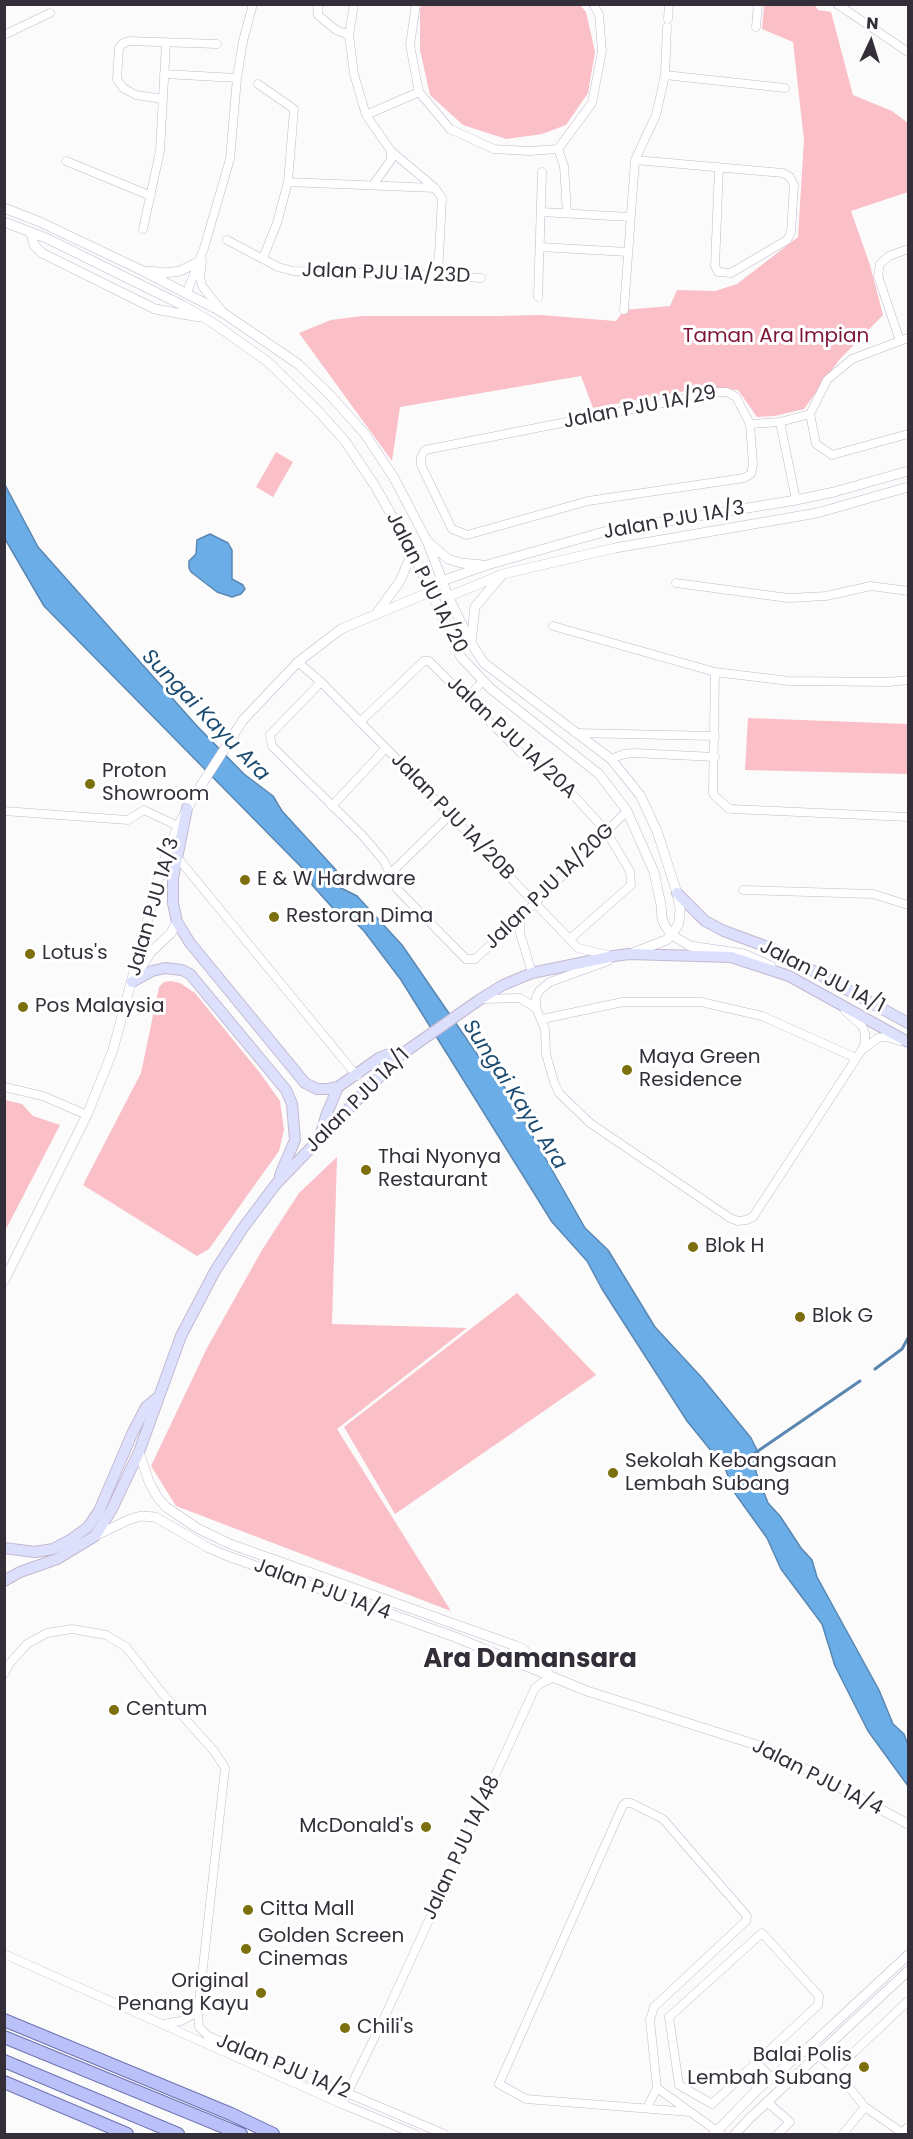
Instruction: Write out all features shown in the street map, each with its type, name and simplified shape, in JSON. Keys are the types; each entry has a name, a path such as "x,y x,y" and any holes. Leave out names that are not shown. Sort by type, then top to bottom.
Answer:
{"main road":[{"path":"187,808 181,827 172,890 177,922 190,943 305,1083 317,1089 338,1087 357,1076 379,1058 404,1052"},
{"name":"Jalan PJU 1A/1","path":"677,893 705,921 724,931 773,949 909,1023"},
{"name":"Jalan PJU 1A/1","path":"4,1581 20,1572 57,1559 95,1536 112,1509 139,1452 181,1336 213,1276 243,1228 276,1184 404,1052 503,985 532,974 629,954 731,957 789,976 909,1043"},
{"path":"132,982 152,970 165,968 182,970 190,974 286,1090 292,1104 295,1140 276,1184"},
{"path":"320,1139 326,1116 338,1087"},
{"path":"4,1548 35,1552 53,1549 88,1527 99,1511 146,1407 158,1397"},
{"path":"4,2020 231,2114 273,2134"},
{"path":"4,2037 241,2134"},
{"path":"4,2061 178,2134"},
{"path":"4,2082 127,2134"}],"street":[{"path":"31,233 34,245 42,253 155,309 208,320 212,318 192,306 187,292 204,248 230,159 237,78 243,41 254,4"},
{"path":"318,4 318,15 336,30 349,35"},
{"path":"354,4 349,35 354,74 366,115 391,151 435,188 442,198 438,275"},
{"path":"416,4 410,45 419,92 450,129 494,149 529,151 558,149"},
{"path":"558,149 592,102 602,51 599,14 592,4"},
{"path":"624,310 635,160 656,115 664,75 669,4"},
{"path":"756,27 758,4"},
{"path":"837,4 909,52"},
{"path":"4,35 50,13"},
{"path":"162,99 136,95 123,88 117,79 119,48 122,44 129,41 217,44"},
{"path":"143,229 160,151 166,43"},
{"path":"164,74 237,78"},
{"path":"664,75 785,88"},
{"path":"258,84 294,109 288,182 277,223 263,258"},
{"path":"366,115 419,92"},
{"path":"558,149 564,166 567,213"},
{"path":"373,185 391,160 391,151"},
{"path":"635,160 719,167 783,173 790,177 794,185 791,231 787,240 731,273 718,272 715,266 719,167"},
{"path":"66,161 151,196"},
{"path":"538,297 542,172"},
{"path":"288,182 435,188"},
{"name":"Jalan PJU 1A/20","path":"4,208 40,222 143,271 222,312 298,364 330,395 365,434 394,478 427,541 448,596 471,643 484,663 611,759 640,795 657,831 677,893 680,908 679,923 672,935 662,918 654,872 627,811 599,774 544,733 483,681 461,657 411,549 375,486 345,441 319,412 268,362 208,320 105,266 4,222"},
{"path":"541,212 630,217"},
{"name":"Jalan PJU 1A/23D","path":"227,240 278,267 293,271 481,278"},
{"path":"540,247 628,252"},
{"path":"204,248 200,273 202,286 222,312"},
{"path":"900,341 878,276 880,264 889,256 909,249"},
{"path":"143,271 180,271 198,262"},
{"path":"909,338 852,359 827,380 810,414 816,444 832,455 909,434"},
{"name":"Jalan PJU 1A/29","path":"718,392 727,392 736,397 750,423 753,465 751,474 744,478 588,501 467,535 452,529 421,465 421,457 425,450 718,392"},
{"path":"750,423 780,422 810,414"},
{"path":"780,422 796,500"},
{"name":"Jalan PJU 1A/3","path":"442,581 487,565 608,531 796,500 909,471"},
{"name":"Jalan PJU 1A/3","path":"434,602 503,574 615,548 817,513 909,487"},
{"path":"427,541 448,559 461,563 487,565"},
{"path":"377,613 400,582 411,549"},
{"path":"471,643 476,607 503,574"},
{"path":"187,808 243,720 298,662 341,629 430,592 442,581"},
{"path":"676,584 788,598 826,596 871,586 909,591"},
{"path":"553,626 715,672 789,681 889,682 909,680"},
{"name":"Jalan PJU 1A/20A","path":"360,722 424,661 429,661 520,752 556,776 606,831 630,871 631,885 570,939"},
{"name":"Jalan PJU 1A/20B","path":"298,662 386,748 578,948 614,956"},
{"path":"715,672 714,796 732,809 909,817"},
{"path":"467,698 483,681"},
{"path":"321,682 270,735 272,746 363,836 391,873 450,814"},
{"path":"575,733 715,736"},
{"path":"332,806 386,748"},
{"path":"611,759 634,753 715,757"},
{"path":"4,811 128,820 133,819 144,810 181,827"},
{"name":"Jalan PJU 1A/20G","path":"391,873 397,889 466,959 475,959 520,918 627,811"},
{"name":"Jalan PJU 1A/3","path":"4,1281 87,1115 113,1050 162,866 181,827"},
{"name":"Jalan PJU 1A/3","path":"177,857 357,1076"},
{"path":"743,890 873,894 909,905"},
{"path":"520,918 520,933 532,974"},
{"path":"132,982 151,952 171,933 177,922"},
{"path":"789,976 744,954 690,946 672,935 666,940 550,982 539,991 536,1008 546,1036 548,1065 559,1093 580,1116 730,1218 746,1221 753,1217 865,1042 862,1026 832,1000"},
{"path":"479,1000 520,998 536,1008"},
{"path":"542,1020 623,1002 701,1002 762,1016 859,1054"},
{"path":"859,1054 878,1038 886,1037 909,1043"},
{"path":"4,1087 43,1096 87,1115"},
{"name":"Jalan PJU 1A/4","path":"139,1452 149,1482 158,1498 166,1507 197,1528 230,1544 516,1646 523,1649 553,1678"},
{"name":"Jalan PJU 1A/4","path":"95,1536 128,1520 155,1517 225,1555 455,1637 587,1691 766,1748 909,1824"},
{"path":"194,1539 197,1528"},
{"name":"Jalan PJU 1A/2","path":"4,1674 10,1663 27,1644 47,1633 72,1629 106,1635 126,1647 162,1693 214,1751 225,1768 198,2012 199,2027 208,2036 444,2134"},
{"path":"531,1669 535,1688 553,1678"},
{"name":"Jalan PJU 1A/48","path":"342,2104 386,2014 535,1688"},
{"path":"647,2108 657,2088 650,2019 654,2007 746,1921 747,1916 663,1819 631,1803 626,1803 623,1805 499,2085 526,2099 690,2112"},
{"path":"762,1933 819,1996 818,2005 746,2074 712,2104 679,2085 669,2017 762,1933"},
{"name":"Jalan PJU 1A/2","path":"4,1954 342,2104 415,2134"},
{"path":"657,2088 717,2133 758,2089 809,2047 909,1955"},
{"path":"735,2134 909,1971"},
{"path":"835,2070 909,2001"},
{"path":"164,2025 181,2021 198,2012"},
{"path":"809,2047 835,2070 865,2107 903,2134 909,2127"},
{"path":"757,2063 771,2077"},
{"path":"746,2074 758,2089"},
{"path":"768,2102 790,2122 778,2134"},
{"path":"843,2134 865,2107"}],"green space":[{"path":"422,4 580,5 586,12 595,52 588,93 566,125 542,134 506,139 463,125 430,95 420,50"},
{"name":"Taman Ara Impian","path":"764,5 815,5 818,10 831,12 853,95 892,111 908,123 908,192 851,211 870,265 883,315 839,360 804,409 775,416 757,417 738,390 702,388 593,408 581,376 400,407 392,461 299,333 331,320 362,316 540,315 616,321 624,310 670,306 677,290 715,291 737,284 798,237 804,140 793,42 762,29"},
{"path":"276,452 293,462 273,497 256,487"},
{"path":"748,718 908,724 908,774 745,770"},
{"path":"164,982 180,983 195,993 260,1073 280,1101 284,1130 279,1151 209,1249 197,1256 83,1185 141,1073 159,987"},
{"path":"5,1100 22,1104 33,1116 60,1125 5,1231"},
{"path":"337,1157 332,1324 467,1328 337,1429 451,1611 176,1506 151,1466 207,1348 262,1250 299,1193"},
{"path":"517,1293 596,1375 395,1514 344,1427"}],"water":[{"path":"4,483 38,547 197,726 244,774 273,796 282,811 336,870 341,888 357,896 402,945 477,1054 506,1089 585,1228 608,1250 655,1327 703,1379 751,1438 760,1456 756,1464 756,1472 768,1503 812,1560 817,1577 879,1690 893,1724 904,1734 908,1745 908,1786 868,1731 835,1666 822,1624 781,1569 767,1538 734,1492 725,1468 687,1421 602,1289 587,1261 552,1222 401,980 364,931 352,919 339,915 312,885 312,878 44,606 5,539"},
{"path":"210,534 228,543 232,550 232,579 243,585 245,589 241,594 232,597 217,592 191,572 189,561 196,554 197,540"}],"waterway":[{"path":"875,1369 902,1349 908,1338"},
{"path":"755,1453 860,1381"}],"place":[{"name":"Proton Showroom","path":"90,784"},
{"name":"E & W Hardware","path":"245,880"},
{"name":"Restoran Dima","path":"274,917"},
{"name":"Lotus's","path":"30,954"},
{"name":"Pos Malaysia","path":"23,1007"},
{"name":"Maya Green Residence","path":"627,1070"},
{"name":"Thai Nyonya Restaurant","path":"366,1170"},
{"name":"Blok H","path":"693,1247"},
{"name":"Blok G","path":"800,1317"},
{"name":"Sekolah Kebangsaan Lembah Subang","path":"613,1473"},
{"name":"Centum","path":"114,1710"},
{"name":"McDonald's","path":"426,1827"},
{"name":"Citta Mall","path":"248,1910"},
{"name":"Golden Screen Cinemas","path":"246,1949"},
{"name":"Original Penang Kayu","path":"261,1993"},
{"name":"Chili's","path":"345,2028"},
{"name":"Balai Polis Lembah Subang","path":"864,2067"}],"district":[{"name":"Ara Damansara","path":"530,1660"}],"water label":[{"name":"Sungai Kayu Ara","path":"205,716"},
{"name":"Sungai Kayu Ara","path":"514,1095"}]}
